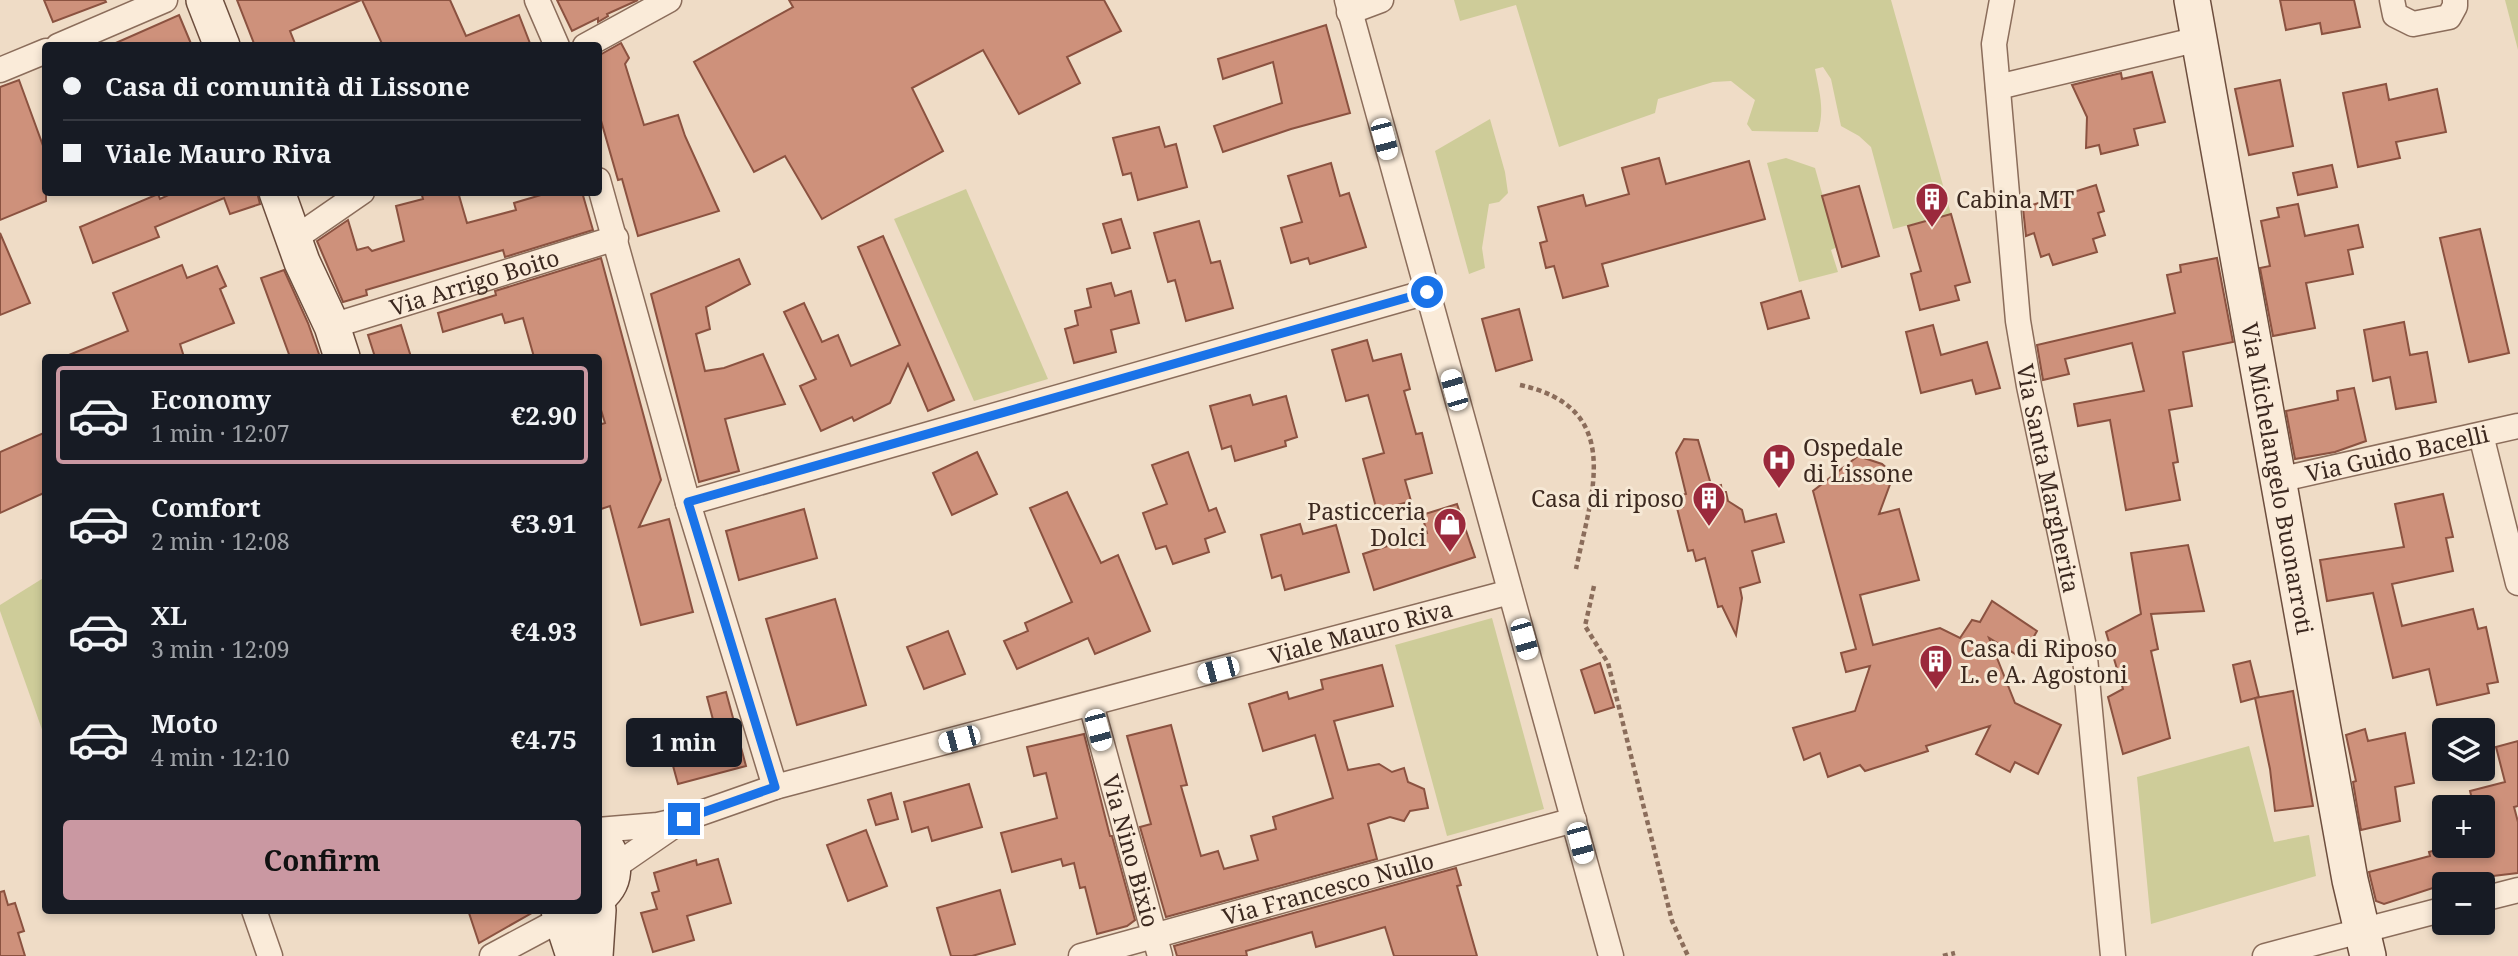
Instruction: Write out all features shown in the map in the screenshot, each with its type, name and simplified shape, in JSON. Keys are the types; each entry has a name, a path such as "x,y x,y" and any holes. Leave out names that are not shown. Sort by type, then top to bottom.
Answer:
{"street":[{"path":"67,42 166,0"},
{"path":"204,0 220,42"},
{"path":"537,0 555,42"},
{"path":"592,42 669,0"},
{"path":"1381,0 1348,6 1611,956"},
{"name":"Via Santa Margherita","path":"2002,0 1994,44 2018,321 2029,386 2084,647 2113,956"},
{"name":"Via Michelangelo Buonarroti","path":"2192,0 2350,880 2365,944"},
{"path":"2392,0 2395,15 2413,24 2449,17 2455,0"},
{"path":"1998,86 2199,39"},
{"path":"0,70 42,53"},
{"path":"602,193 688,502 775,787"},
{"path":"278,196 337,342"},
{"path":"298,250 358,196"},
{"name":"Via Arrigo Boito","path":"337,342 616,238"},
{"path":"688,502 1427,292"},
{"name":"Via Guido Bacelli","path":"2278,480 2518,426"},
{"path":"2481,435 2518,583"},
{"name":"Viale Mauro Riva","path":"602,830 658,825 684,819 775,787 1510,592"},
{"name":"Via Nino Bixio","path":"1091,704 1157,946"},
{"name":"Viale Mauro Riva","path":"602,886 684,819"},
{"name":"Via Francesco Nullo","path":"1081,956 1157,946 1574,820"},
{"path":"2495,896 2518,890"},
{"path":"255,914 270,956"},
{"path":"492,956 561,914"},
{"path":"564,914 575,956"},
{"path":"595,956 599,914"},
{"path":"2265,956 2365,944 2432,915"}],"path":[{"path":"1520,385 1543,390 1579,413 1594,449 1594,483 1576,569"},
{"path":"1594,586 1585,626 1608,663 1672,921 1688,956"},
{"path":"1943,956 1955,953"}],"shaded area":[{"path":"1454,0 1891,0 1951,214 1893,229 1871,147 1859,136 1841,126 1831,79 1823,67 1815,69 1821,108 1818,132 1752,131 1747,124 1755,100 1731,81 1713,82 1658,99 1655,113 1559,147 1516,5 1460,21"},
{"path":"2505,0 2518,0 2518,50"},
{"path":"1490,119 1508,193 1499,202 1489,204 1482,248 1485,268 1469,274 1435,151"},
{"path":"1786,158 1815,168 1837,247 1831,250 1838,272 1799,282 1767,163"},
{"path":"966,189 1048,379 974,401 894,219"},
{"path":"42,579 42,730 0,611 0,605"},
{"path":"1492,618 1544,809 1447,836 1395,645"},
{"path":"2249,746 2274,842 2309,835 2316,876 2151,924 2137,777"}],"building":[{"path":"44,0 105,0 106,2 53,22"},
{"path":"237,0 361,0 290,31 294,42 253,42"},
{"path":"362,0 450,0 466,36 519,15 529,42 381,42"},
{"path":"557,0 638,0 607,14 608,16 598,22 598,18 572,31"},
{"path":"789,0 1104,0 1121,31 1067,57 1080,83 1019,114 983,50 912,88 943,151 822,219 785,156 754,172 694,62 793,7"},
{"path":"2280,0 2354,0 2360,27 2322,34 2320,23 2286,30"},
{"path":"179,15 190,42 118,42"},
{"path":"1326,25 1350,113 1223,152 1214,126 1282,103 1273,62 1223,79 1218,59"},
{"path":"621,43 629,58 625,64 644,125 678,115 719,211 638,236 622,179 618,180 602,124 602,54"},
{"path":"2152,72 2165,122 2134,129 2138,145 2101,154 2099,145 2086,148 2087,117 2072,85 2121,73 2122,79"},
{"path":"19,80 42,143 42,196 46,196 46,201 0,220 0,87"},
{"path":"2280,80 2293,146 2249,155 2235,89"},
{"path":"2386,84 2389,100 2437,89 2446,132 2396,142 2400,158 2358,167 2343,93"},
{"path":"1159,127 1165,147 1176,144 1187,187 1138,200 1131,173 1123,175 1113,138"},
{"path":"1659,158 1666,184 1749,161 1765,219 1602,264 1608,286 1563,298 1554,266 1546,268 1540,243 1547,241 1538,207 1583,195 1586,206 1629,194 1622,168"},
{"path":"1331,163 1340,196 1349,193 1366,247 1310,264 1308,258 1291,263 1281,228 1302,222 1288,176"},
{"path":"2332,165 2337,187 2298,195 2293,173"},
{"path":"2096,185 2104,211 2098,213 2105,235 2093,239 2097,252 2053,265 2049,254 2041,257 2034,233 2026,236 2023,208"},
{"path":"1859,186 1879,256 1842,267 1822,196"},
{"path":"153,196 159,196 160,199 166,196 258,196 260,204 230,214 224,198 155,227 159,237 93,263 80,227"},
{"path":"422,196 459,196 467,223 516,210 514,203 538,196 583,196 593,230 505,257 503,250 366,290 367,295 343,302 317,241 348,220 357,250 368,247 372,251 404,241 396,206 423,199"},
{"path":"2298,204 2305,236 2358,225 2363,247 2348,250 2353,274 2306,283 2315,328 2273,336 2260,268 2270,266 2261,221 2279,217 2277,208"},
{"path":"1951,214 1970,282 1955,286 1959,300 1920,310 1911,274 1921,271 1908,226"},
{"path":"1121,219 1130,248 1112,253 1103,224"},
{"path":"1199,221 1211,263 1220,261 1233,308 1186,321 1175,280 1168,282 1154,233"},
{"path":"2480,229 2509,353 2469,362 2440,238"},
{"path":"0,233 30,303 0,315"},
{"path":"883,236 954,400 928,411 908,364 890,403 854,421 852,417 821,431 800,386 816,379 784,312 804,303 822,342 838,335 851,366 900,345 858,247"},
{"path":"601,258 661,480 639,527 669,519 693,612 641,625 610,506 602,509 602,424 605,423 602,413 602,354 533,354 523,318 505,323 502,314 443,332 438,313 496,295 495,291"},
{"path":"2217,258 2233,342 2183,352 2192,406 2169,410 2178,462 2173,463 2180,500 2126,510 2110,420 2078,426 2074,404 2144,391 2132,343 2065,359 2069,374 2043,380 2037,345 2175,313 2167,275 2181,272 2180,265"},
{"path":"739,259 750,284 706,307 710,329 696,334 705,371 724,368 763,354 785,404 725,419 739,471 699,482 651,294"},
{"path":"182,265 187,278 217,266 226,286 220,289 234,323 180,344 183,354 71,354 128,331 113,293"},
{"path":"284,270 319,354 289,354 261,278"},
{"path":"1111,283 1115,296 1131,291 1139,323 1111,330 1116,352 1074,363 1065,329 1078,325 1075,311 1091,307 1087,289"},
{"path":"1801,291 1809,318 1768,329 1761,303"},
{"path":"1519,309 1532,360 1496,371 1482,319"},
{"path":"2404,322 2410,355 2427,352 2436,402 2396,409 2390,377 2373,381 2364,330"},
{"path":"401,325 410,354 374,354 368,335"},
{"path":"1933,325 1941,355 1987,342 2000,388 1976,394 1972,380 1921,393 1906,332"},
{"path":"1367,340 1373,361 1401,354 1410,389 1404,391 1416,434 1422,433 1432,473 1405,480 1411,501 1377,511 1363,459 1384,453 1368,395 1346,401 1332,350"},
{"path":"2354,388 2366,441 2335,452 2295,459 2286,411 2338,400 2337,391"},
{"path":"1250,395 1253,405 1286,396 1297,437 1285,441 1286,446 1235,461 1231,446 1222,449 1210,406"},
{"path":"42,434 42,494 0,513 0,452"},
{"name":"Casa di riposo","path":"1684,439 1698,440 1712,488 1721,485 1728,501 1742,510 1745,522 1776,514 1784,542 1752,551 1760,582 1740,588 1742,598 1736,635 1722,606 1718,607 1705,558 1696,561 1693,550 1688,551 1677,508 1683,507 1680,495 1686,494 1676,453"},
{"path":"977,452 997,494 952,515 933,473"},
{"path":"1188,452 1209,511 1216,508 1225,532 1205,539 1209,552 1173,564 1166,546 1156,549 1143,513 1167,504 1152,465"},
{"name":"Casa di Riposo L. e A. Agostoni","path":"1858,456 1882,464 1888,469 1892,479 1879,514 1899,509 1919,580 1860,595 1873,645 1940,628 1960,638 1972,620 1980,622 1992,601 2037,631 2022,658 1989,638 2015,703 2061,725 2038,774 2015,762 2010,772 1976,754 1990,726 1926,746 1928,751 1865,771 1860,765 1828,777 1820,753 1804,760 1793,728 1855,711 1870,666 1846,672 1841,653 1856,649 1813,491"},
{"path":"1067,492 1101,563 1118,555 1150,631 1095,654 1088,638 1017,669 1004,641 1028,631 1025,623 1072,602 1030,508"},
{"path":"2443,494 2453,537 2446,538 2453,571 2392,584 2402,626 2473,609 2478,629 2486,627 2498,682 2487,684 2489,693 2437,705 2429,669 2393,678 2373,593 2327,601 2320,560 2404,547 2395,504"},
{"path":"1457,504 1475,557 1374,590 1363,554 1427,533 1422,515"},
{"path":"804,509 817,558 739,580 726,531"},
{"path":"1300,524 1303,534 1336,525 1349,572 1285,590 1281,575 1272,578 1261,535"},
{"path":"2188,545 2204,611 2151,614 2158,649 2151,651 2170,738 2123,754 2108,697 2123,689 2106,632 2141,614 2131,553"},
{"path":"835,599 866,705 797,725 766,619"},
{"path":"948,631 965,674 924,689 907,647"},
{"path":"2250,661 2259,697 2241,702 2233,665"},
{"path":"1600,663 1614,707 1595,713 1581,670"},
{"path":"1382,665 1393,706 1334,721 1348,770 1379,764 1392,772 1404,768 1408,782 1424,789 1428,808 1410,811 1404,821 1390,817 1368,824 1377,859 1166,917 1140,827 1151,824 1127,736 1171,725 1187,785 1181,786 1201,856 1218,851 1224,869 1258,860 1251,836 1276,829 1273,817 1333,798 1315,735 1263,751 1249,704 1287,692 1289,699 1323,689 1321,680"},
{"path":"2293,691 2313,806 2275,811 2270,769 2255,698"},
{"path":"726,692 746,766 678,784 667,744 716,731 707,697"},
{"path":"2365,729 2368,741 2405,733 2414,783 2395,787 2400,821 2361,830 2353,782 2356,781 2346,735"},
{"path":"1084,734 1135,920 1127,926 1097,934 1085,887 1080,888 1074,863 1063,866 1061,859 1012,872 1001,833 1057,818 1046,773 1034,776 1027,747"},
{"path":"2518,741 2518,806 2514,807 2518,822 2518,873 2495,876 2495,872 2432,872 2432,888 2384,904 2376,901 2369,872 2430,856 2429,852 2432,851 2432,858 2495,858 2495,795 2471,795 2470,791 2505,782 2496,747"},
{"path":"969,784 982,827 932,841 928,827 912,832 904,802"},
{"path":"891,793 898,819 876,825 868,800"},
{"path":"866,830 887,886 848,901 827,845"},
{"path":"718,859 731,903 687,916 694,940 653,952 641,913 657,909 652,893 659,891 654,873 696,860 697,865"},
{"path":"1456,868 1461,885 1457,886 1477,956 1394,956 1385,927 1316,947 1312,932 1246,951 1247,956 1177,956 1174,946"},
{"path":"1000,890 1015,944 972,956 951,956 937,908"},
{"path":"4,891 8,905 15,903 24,931 18,933 25,956 0,956 0,892"},
{"path":"469,914 530,914 479,943"}],"place":[{"name":"Cabina MT","path":"1932,229"},
{"name":"Ospedale di Lissone","path":"1779,490"},
{"name":"Casa di riposo","path":"1709,528"},
{"name":"Pasticceria Dolci","path":"1450,554"},
{"name":"Casa di Riposo L. e A. Agostoni","path":"1936,691"}],"route":[{"path":"684,819 775,787 688,502 1427,292"}]}
